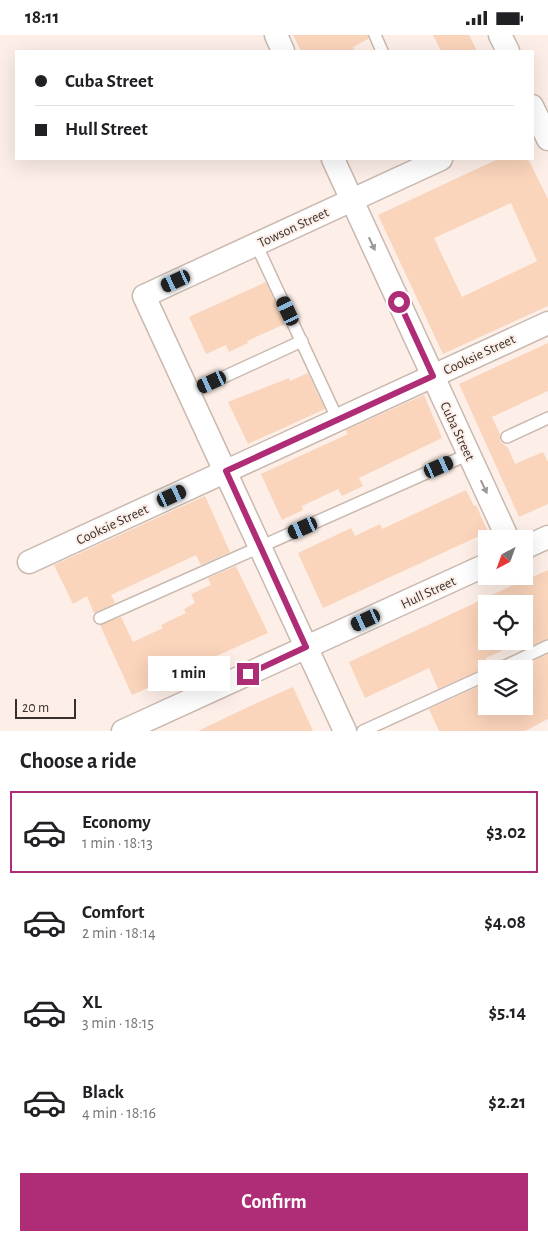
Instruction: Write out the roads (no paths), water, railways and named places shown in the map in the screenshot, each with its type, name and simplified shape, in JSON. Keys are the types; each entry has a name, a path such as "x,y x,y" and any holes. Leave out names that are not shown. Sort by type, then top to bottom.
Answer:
{"street":[{"path":"276,35 283,50"},
{"path":"500,35 508,50"},
{"path":"537,112 548,139"},
{"name":"Cuba Street","path":"333,160 504,530"},
{"name":"Towson Street","path":"189,393 144,296 436,160"},
{"name":"Cooksie Street","path":"29,562 548,323"},
{"path":"189,393 345,731"},
{"path":"533,544 548,537"},
{"name":"Hull Street","path":"123,731 478,569"}],"lane":[{"path":"375,35 382,50"},
{"path":"256,244 338,420"},
{"path":"189,393 302,341"},
{"path":"507,437 548,419"},
{"path":"100,618 469,454"},
{"path":"518,660 548,646"},
{"path":"363,731 478,679"}]}
